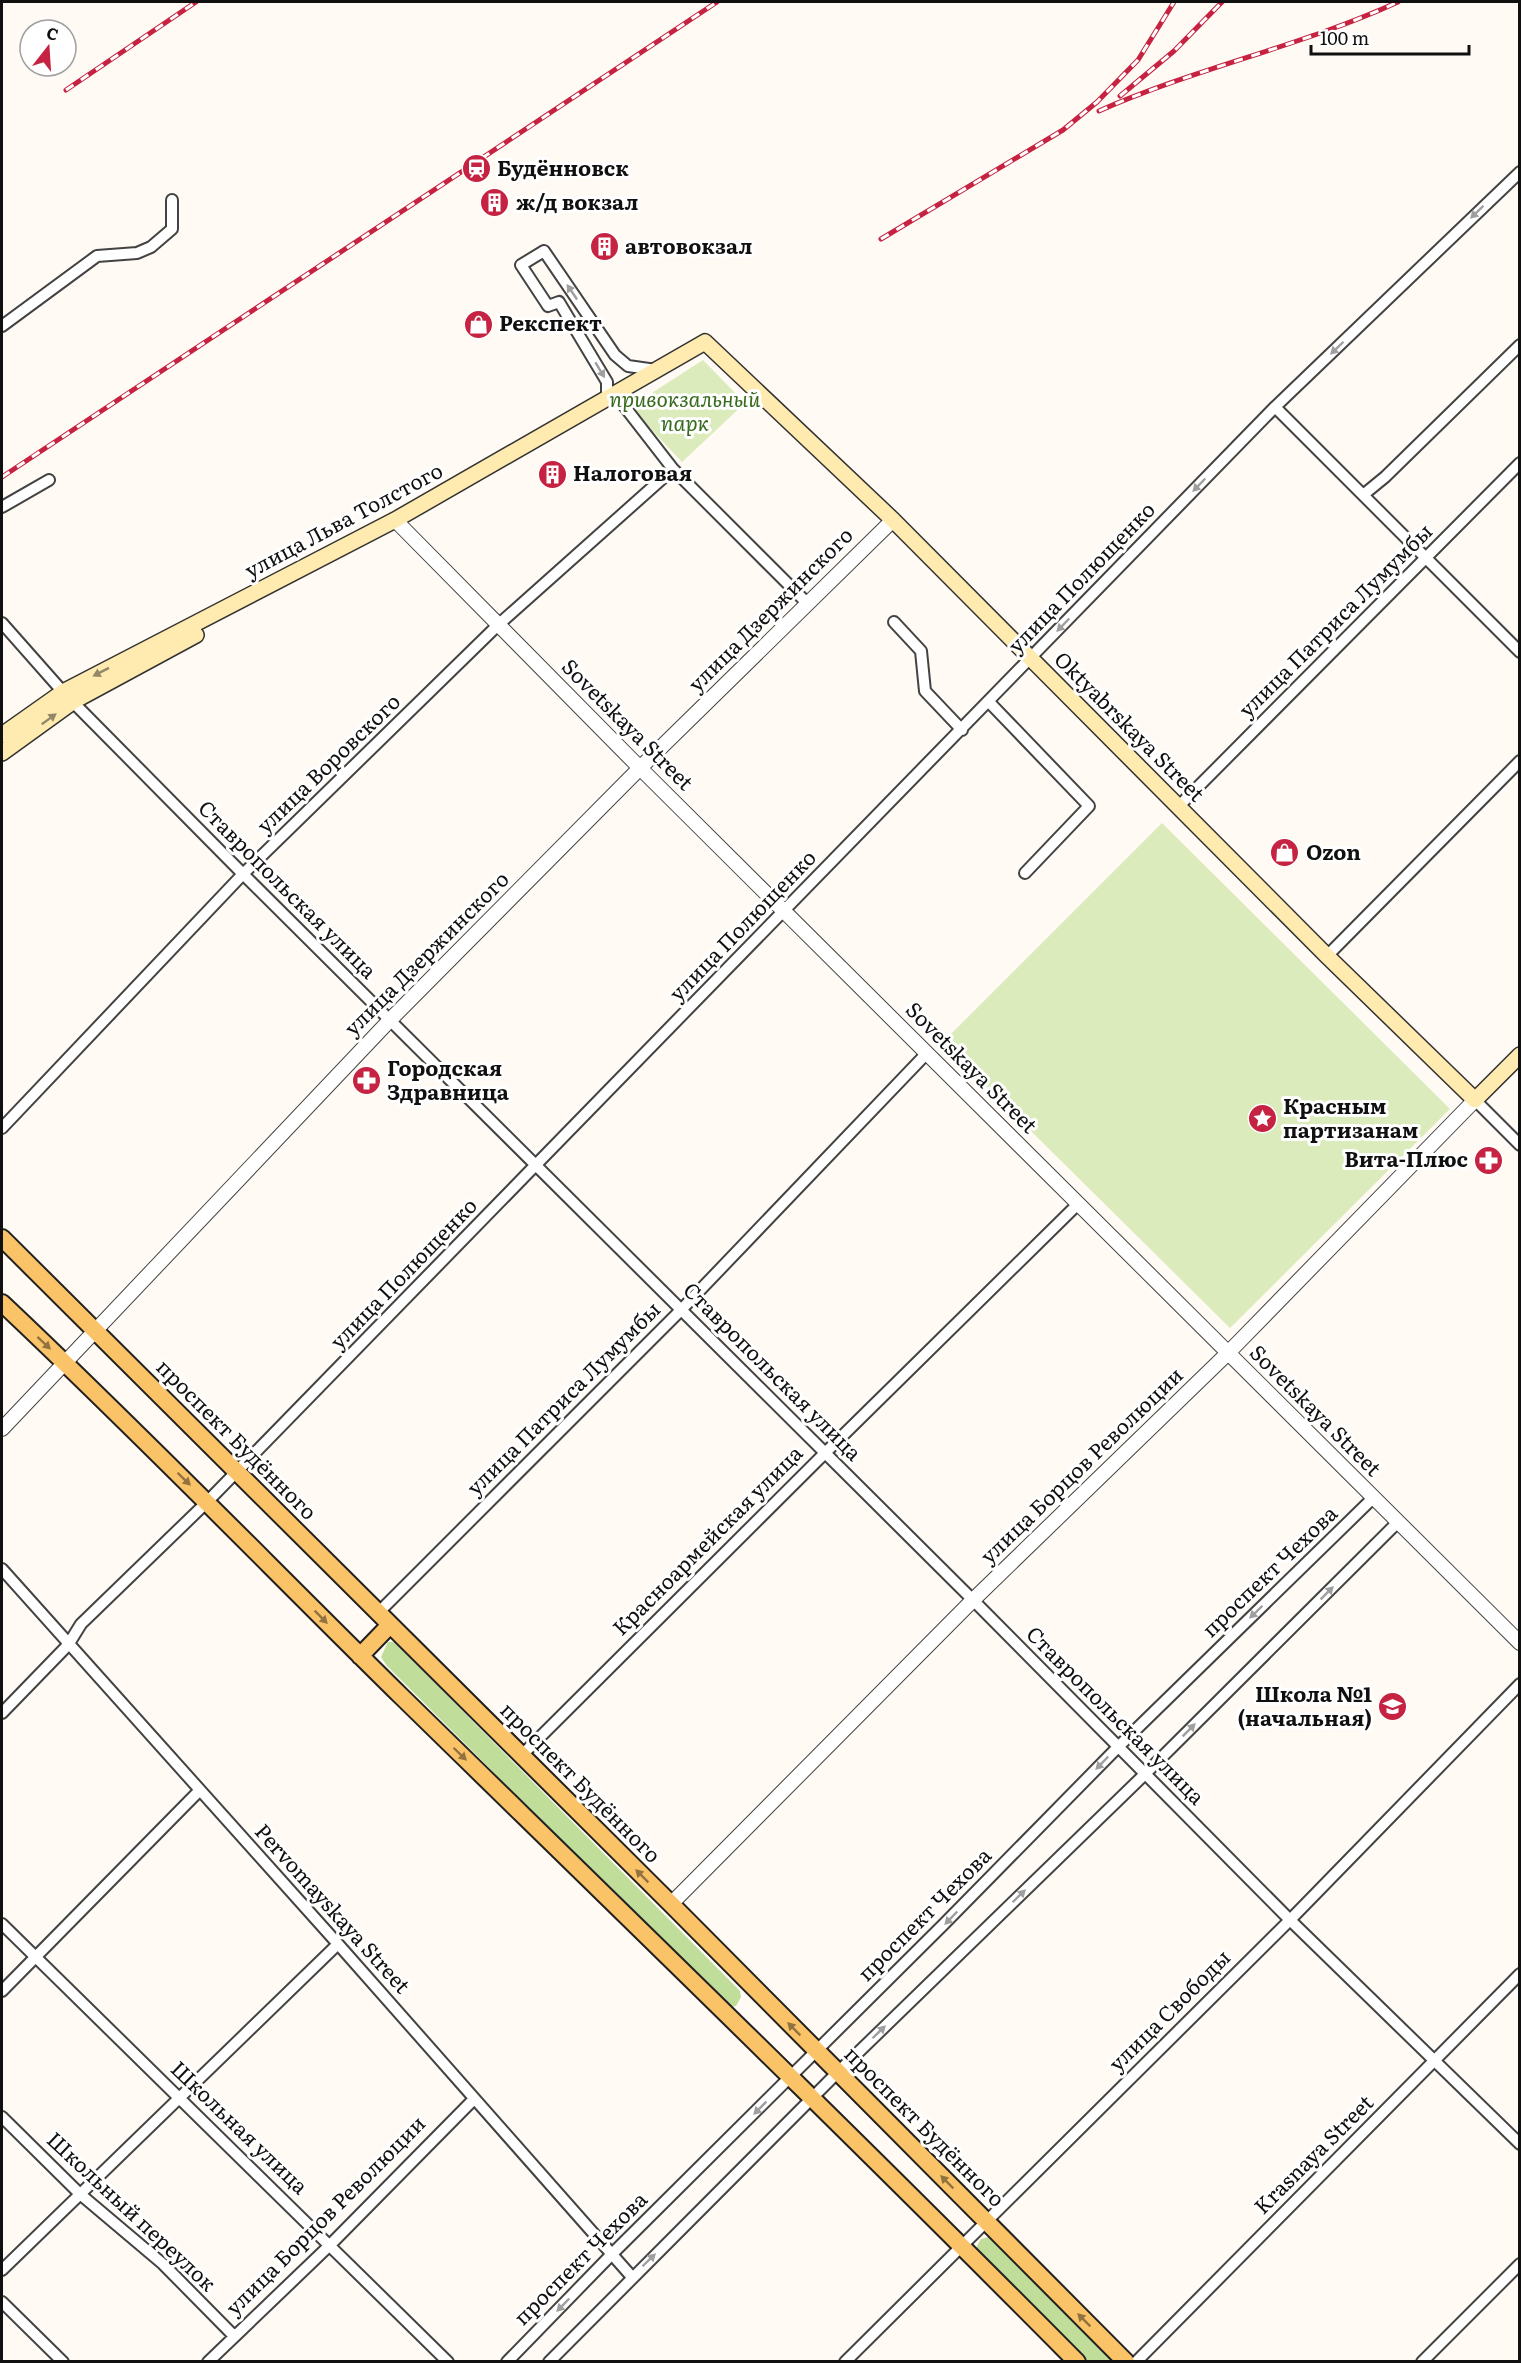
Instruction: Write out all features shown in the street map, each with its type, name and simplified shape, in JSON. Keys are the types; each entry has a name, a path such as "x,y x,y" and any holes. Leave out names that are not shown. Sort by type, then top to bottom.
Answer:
{"main road":[{"name":"улица Льва Толстого","path":"2,735 68,696 397,522 705,342"},
{"name":"Oktyabrskaya Street","path":"705,342 893,520 1327,956 1475,1100"},
{"name":"улица Льва Толстого","path":"2,753 68,696"},
{"name":"улица Борцов Революции","path":"1475,1100 1520,1055"},
{"name":"проспект Будённого","path":"2,1238 1126,2361"},
{"path":"2,1303 962,2245 1077,2361"},
{"path":"360,1656 383,1620"}],"street":[{"name":"улица Полющенко","path":"2,1713 68,1645 81,1624 207,1502 1275,407 1520,172"},
{"path":"2,326 97,256 137,253 151,247 172,229 172,200"},
{"path":"656,370 628,366 615,355 544,251 521,265 548,306 559,302 607,382 611,395 673,469 807,603"},
{"path":"1363,495 1385,477 1520,345"},
{"path":"1275,407 1520,652"},
{"name":"улица Патриса Лумумбы","path":"1179,807 1520,463"},
{"name":"улица Воровского","path":"2,1128 243,874 498,625 673,469"},
{"path":"2,507 49,480"},
{"name":"улица Дзержинского","path":"2,1429 390,1020 640,768 893,520"},
{"name":"Sovetskaya Street","path":"397,522 640,768 1520,1643"},
{"path":"894,622 921,651 925,691 962,730"},
{"name":"Ставропольская улица","path":"2,623 68,696 243,874 973,1600 1290,1920 1520,2144"},
{"path":"989,702 1089,806 1025,873"},
{"path":"1327,956 1520,762"},
{"name":"улица Патриса Лумумбы","path":"383,1620 927,1053"},
{"name":"Oktyabrskaya Street","path":"1475,1100 1520,1144"},
{"name":"улица Борцов Революции","path":"671,1904 973,1600 1228,1353 1475,1100"},
{"name":"Красноармейская улица","path":"521,1756 1078,1204"},
{"name":"проспект Чехова","path":"507,2361 1118,1747 1373,1498"},
{"path":"549,2361 837,2073 1145,1774 1398,1522"},
{"name":"Pervomayskaya Street","path":"2,1569 632,2277"},
{"name":"улица Свободы","path":"845,2361 1290,1920 1520,1684"},
{"path":"2,1991 199,1791"},
{"name":"Школьная улица","path":"2,1923 448,2361"},
{"path":"2,2270 338,1944"},
{"name":"Krasnaya Street","path":"1136,2361 1520,1974"},
{"name":"улица Борцов Революции","path":"208,2361 330,2245 474,2099"},
{"name":"Школьный переулок","path":"2,2117 80,2194 163,2264 234,2336"},
{"path":"1422,2361 1520,2264"},
{"path":"2,2302 63,2361"}],"green space":[{"name":"привокзальный парк","path":"703,360 745,403 682,462 630,407"},
{"path":"1162,823 1450,1109 1230,1328 942,1043"},
{"path":"388,1642 394,1642 740,1991 741,1997 736,2006 731,2007 700,1978 387,1666 381,1657"},
{"path":"992,2236 1118,2361 1083,2361 977,2253 977,2246 981,2239"}],"railway":[{"path":"66,90 196,2"},
{"path":"2,477 717,2"},
{"path":"881,239 1063,130 1097,102 1138,60 1174,2"},
{"path":"1120,96 1174,51 1222,2"},
{"path":"1099,111 1173,82 1324,32 1398,2"}],"place":[{"name":"Будённовск","path":"476,169"},
{"name":"ж/д вокзал","path":"495,203"},
{"name":"автовокзал","path":"604,247"},
{"name":"Рекспект","path":"478,324"},
{"name":"Налоговая","path":"552,474"},
{"name":"Ozon","path":"1285,853"},
{"name":"Городская Здравница","path":"366,1081"},
{"name":"Красным партизанам","path":"1262,1119"},
{"name":"Вита-Плюс","path":"1489,1160"},
{"name":"Школа №1 (начальная)","path":"1393,1707"}]}
